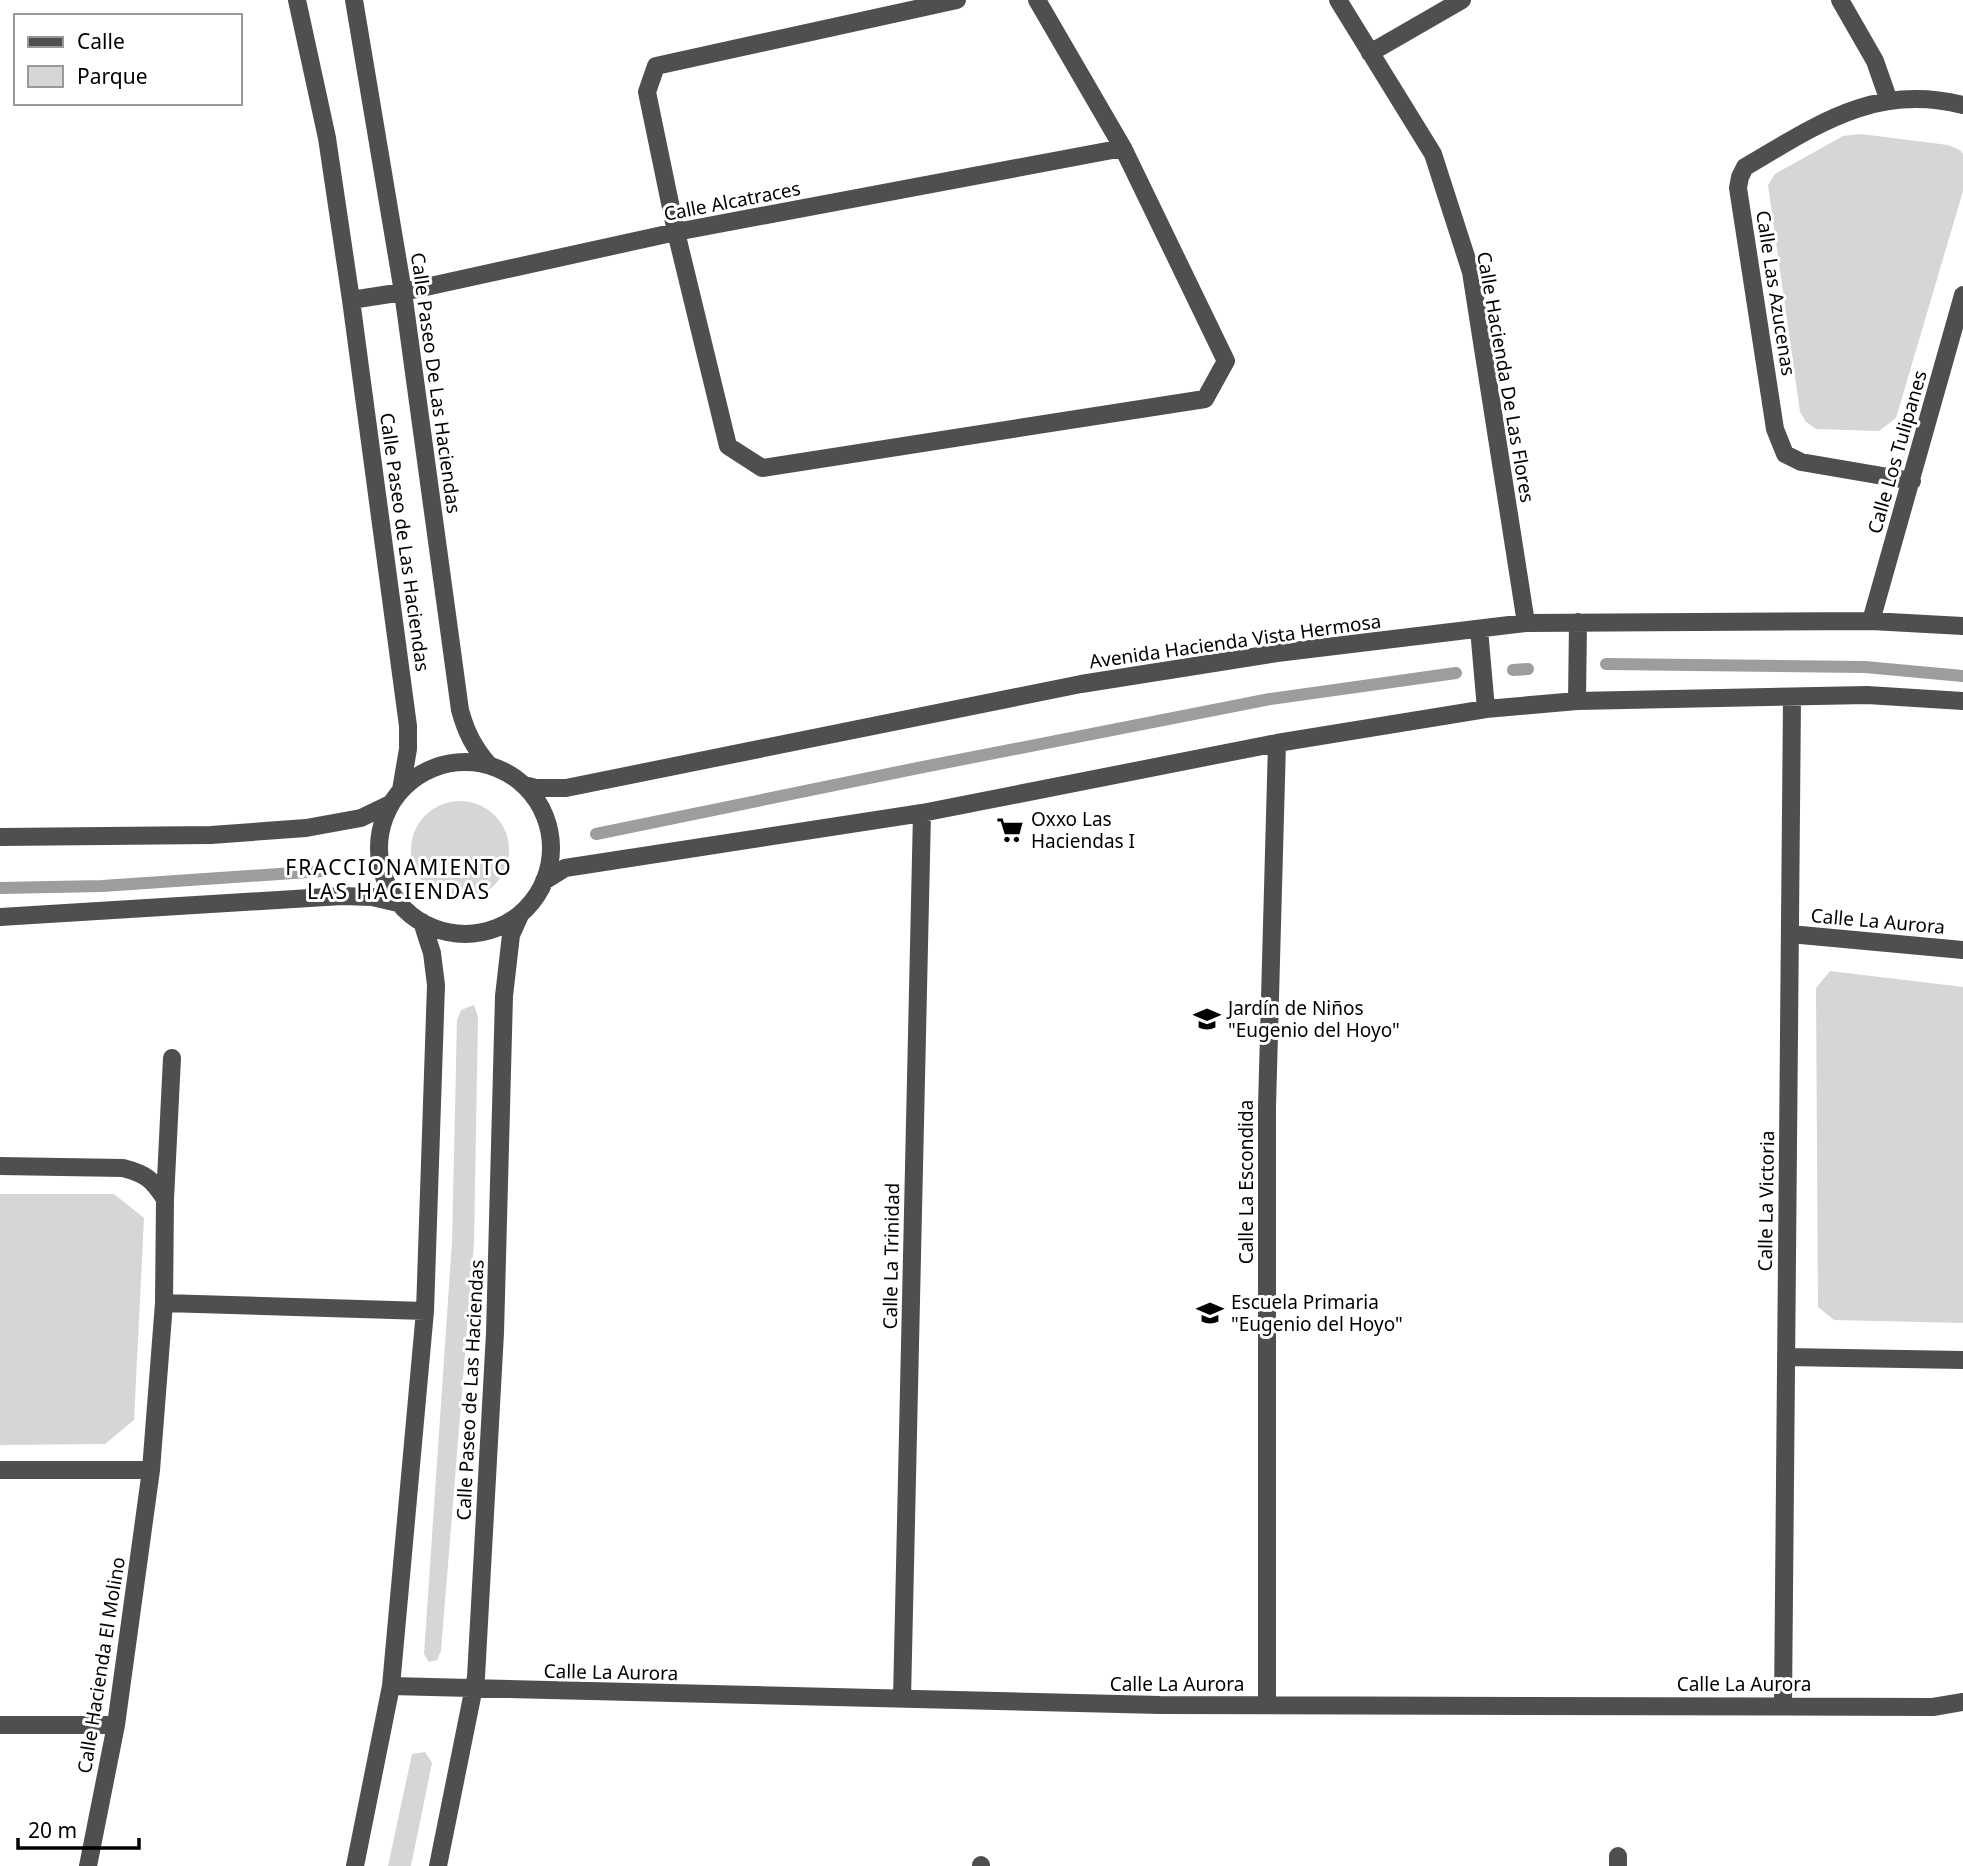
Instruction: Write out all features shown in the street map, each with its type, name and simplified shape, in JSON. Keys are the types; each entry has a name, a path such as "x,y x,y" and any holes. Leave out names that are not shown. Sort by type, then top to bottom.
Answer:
{"street":[{"path":"297,0 327,138 351,300"},
{"name":"Calle Paseo De Las Haciendas","path":"354,0 403,292 460,710 466,731 489,765"},
{"path":"957,0 656,66 647,92 676,232 728,446 762,468 1205,399 1226,361 1123,148 1037,0"},
{"name":"Calle Hacienda De Las Flores","path":"1338,0 1433,154 1471,272 1526,622"},
{"path":"1370,53 1462,0"},
{"path":"1840,0 1875,61 1889,101 1917,99 1963,104"},
{"name":"Calle Las Azucenas","path":"1889,101 1860,106 1833,117 1745,167 1738,188 1775,429 1785,454 1801,462 1912,481"},
{"name":"Calle Alcatraces","path":"351,300 403,292 676,232 1123,148"},
{"name":"Calle Los Tulipanes","path":"1871,621 1963,295"},
{"name":"Calle Paseo de Las Haciendas","path":"351,300 408,726 405,770 396,797"},
{"name":"Avenida Hacienda Vista Hermosa","path":"524,785 536,789 566,788 1081,684 1277,653 1526,622 1871,621 1963,626"},
{"path":"1577,701 1578,622"},
{"path":"1479,629 1486,709"},
{"path":"544,881 565,868 922,813 1277,743 1486,709 1577,701 1867,695 1963,701"},
{"name":"Calle La Victoria","path":"1783,1705 1792,698"},
{"name":"Calle La Escondida","path":"1267,1705 1267,1107 1277,743"},
{"path":"0,836 211,835 306,828 361,818 396,797 423,772 449,763 489,765 524,785 542,809 551,836 550,865 540,893 520,915 495,929 466,934 437,930 411,916 392,895 380,867 379,840 396,797"},
{"name":"Calle La Trinidad","path":"902,1699 922,813"},
{"path":"0,917 342,896 372,897 398,902"},
{"name":"Calle Paseo de Las Haciendas","path":"438,1866 474,1689 495,1333 504,996 511,935 520,915"},
{"path":"355,1866 391,1686 425,1311 436,985 430,945 422,922"},
{"name":"Calle La Aurora","path":"1790,934 1963,950"},
{"name":"Calle Hacienda El Molino","path":"88,1866 116,1726 151,1470 164,1303 165,1199 172,1058"},
{"path":"0,1166 123,1168 141,1173 155,1184 165,1199"},
{"path":"164,1303 425,1311"},
{"path":"1786,1357 1963,1360"},
{"path":"0,1470 151,1470"},
{"name":"Calle La Aurora","path":"391,1686 1146,1705 1933,1707 1963,1702"},
{"path":"0,1725 116,1726"}],"green space":[{"path":"1861,134 1948,145 1960,150 1963,154 1963,191 1896,418 1879,431 1816,429 1806,422 1800,412 1768,185 1775,174 1843,136"},
{"path":"460,801 479,805 495,815 505,831 509,850 505,869 495,885 479,895 460,899 441,895 425,885 415,869 411,850 415,831 425,815 441,805"},
{"path":"1830,971 1963,987 1963,1323 1834,1320 1818,1307 1816,988"},
{"path":"474,1005 478,1017 474,1243 441,1651 437,1660 429,1662 424,1654 452,1242 457,1020 461,1010"},
{"path":"0,1194 114,1194 144,1218 134,1420 105,1444 0,1445"},
{"path":"425,1752 432,1763 411,1866 388,1866 412,1754"}],"waterway":[{"path":"1606,664 1865,667 1963,676"},
{"path":"1513,670 1528,669"},
{"path":"596,834 1270,699 1456,673"},
{"path":"0,888 102,886 323,871"}],"place":[{"name":"Oxxo Las Haciendas I","path":"1010,830"},
{"name":"Jardín de Niños \"Eugenio del Hoyo\"","path":"1207,1019"},
{"name":"Escuela Primaria \"Eugenio del Hoyo\"","path":"1210,1313"}],"district":[{"name":"FRACCIONAMIENTO LAS HACIENDAS","path":"399,879"}]}
